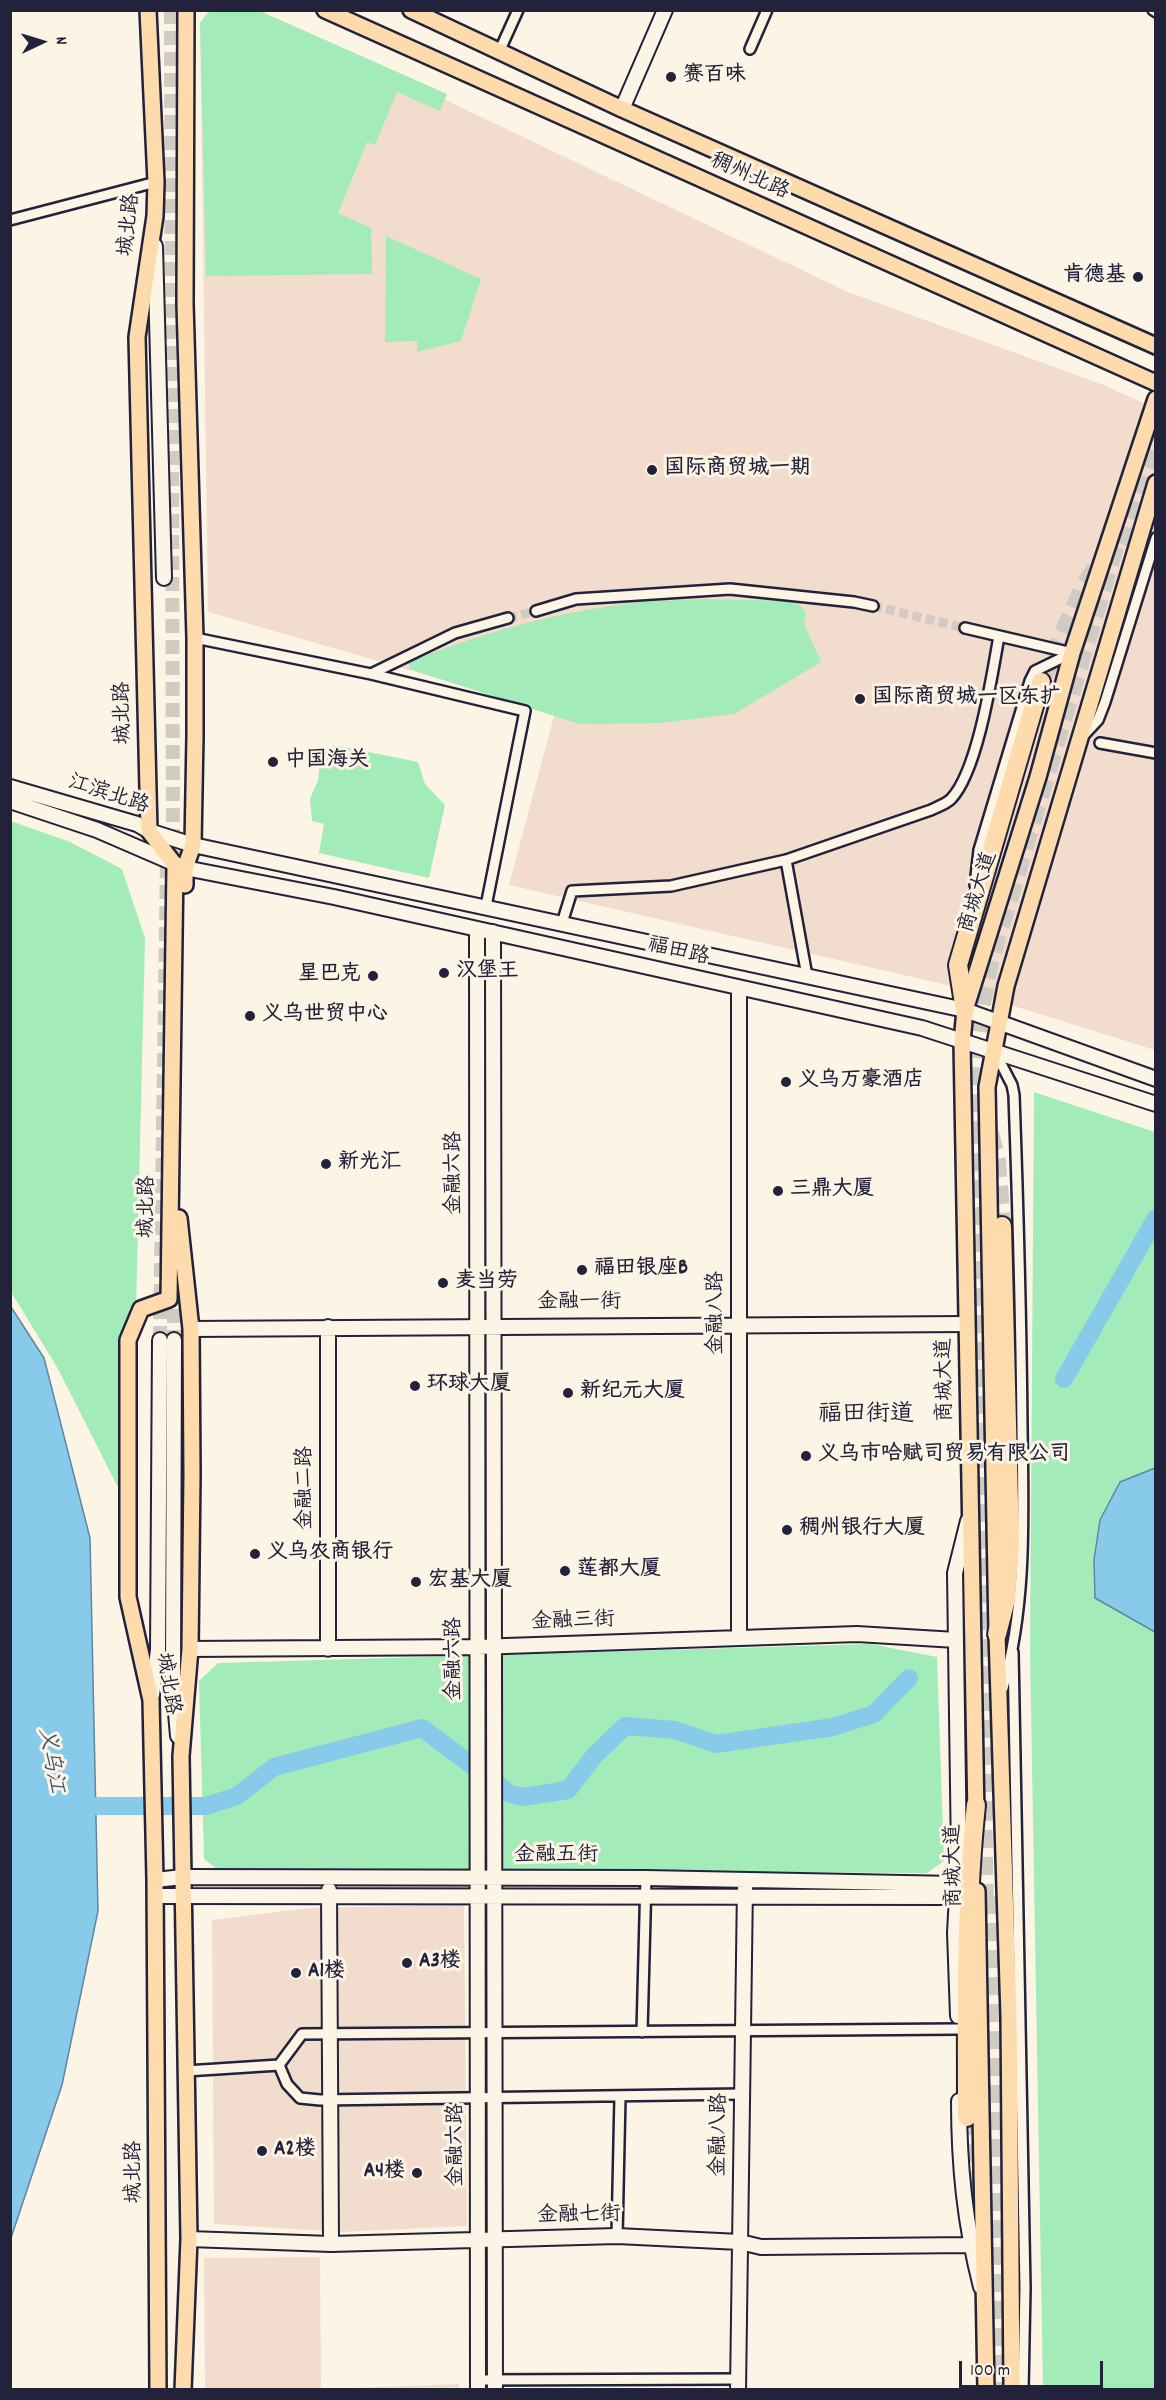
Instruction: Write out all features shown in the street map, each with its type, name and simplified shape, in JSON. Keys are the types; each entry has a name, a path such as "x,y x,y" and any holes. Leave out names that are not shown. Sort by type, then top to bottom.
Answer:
{"highway":[{"path":"965,1010 958,965 1041,682"},
{"path":"997,1634 1006,1599 1010,1542 1002,1226"},
{"path":"967,2117 967,1892 976,1805"}],"main road":[{"name":"城北路","path":"148,10 156,182 155,216 137,337 149,831"},
{"name":"城北路","path":"158,2390 156,1896 151,1700 128,1597 128,1340 141,1309 169,1299 180,866 193,845 195,638 185,304 186,10"},
{"name":"稠州北路","path":"325,10 1155,384"},
{"name":"稠州北路","path":"411,10 622,109 1155,346"},
{"name":"商城大道","path":"986,2390 962,1042 965,1010 1038,777 1072,653 1155,399"},
{"path":"1012,2390 1009,2016 997,1634 987,1087 1006,986 1155,483"},
{"path":"149,831 180,866"},
{"name":"城北路","path":"180,866 179,1215 191,1329 190,1649 181,1763 189,2239 183,2390"}],"street":[{"path":"185,28 192,10"},
{"path":"499,52 518,10"},
{"path":"622,109 665,10"},
{"path":"750,49 767,10"},
{"path":"10,220 156,182"},
{"path":"155,216 164,578"},
{"path":"1079,741 1098,720 1105,702 1151,566 1155,538"},
{"path":"536,610 576,599 730,588 873,606"},
{"path":"371,674 455,633 508,618"},
{"path":"965,628 1072,653"},
{"path":"562,923 572,891 671,886 786,860 930,810 950,800 972,758 991,685 999,636"},
{"path":"195,638 371,674 525,711 486,906"},
{"path":"976,908 975,871 979,850 1030,681 1035,672 1072,653"},
{"path":"1100,743 1155,753"},
{"name":"江滨北路","path":"10,787 137,824 149,831 193,845"},
{"name":"江滨北路","path":"10,801 97,830 180,866"},
{"name":"福田路","path":"193,845 965,1010 1155,1079"},
{"path":"786,860 807,976"},
{"name":"福田路","path":"180,866 334,897 922,1028 1155,1104"},
{"name":"金融六路","path":"477,929 478,2385"},
{"name":"金融六路","path":"493,932 495,2384"},
{"name":"金融八路","path":"739,988 739,1638"},
{"path":"995,1052 1012,1085 1014,1095 1020,1281 1023,1551 1013,1652 1025,2288 1023,2390"},
{"name":"金融一街","path":"191,1329 477,1325 967,1324"},
{"name":"金融二路","path":"328,1327 328,1648"},
{"path":"151,1700 158,1650 167,1340 173,1679 181,1763"},
{"path":"970,1514 955,1573 959,1857 956,1891 959,2151 970,2245 985,2304"},
{"name":"金融三街","path":"190,1649 477,1647 857,1634 956,1640"},
{"path":"999,1702 1013,1652"},
{"name":"金融五街","path":"155,1880 183,1877 646,1878 956,1891"},
{"path":"642,2032 646,1878"},
{"path":"329,1879 331,2244"},
{"name":"金融八路","path":"738,2384 745,1881"},
{"name":"金融五街","path":"156,1896 184,1898 746,1896 956,1891"},
{"path":"186,2071 279,2065 302,2034 330,2032 958,2029"},
{"path":"279,2065 287,2084 300,2098 331,2100 743,2094"},
{"path":"617,2236 620,2096"},
{"name":"金融七街","path":"189,2239 331,2244 617,2236 740,2242 761,2247 970,2245"},
{"path":"478,2385 738,2384"}],"shaded area":[{"path":"209,11 259,11 848,292 1101,384 1155,408 1155,1050 943,984 509,885 555,712 208,612 200,23"},
{"path":"464,1905 467,2226 341,2232 214,2224 212,1920 309,1908"},
{"path":"320,2257 321,2389 205,2389 204,2258"},
{"path":"459,2384 459,2389 321,2389"}],"green space":[{"path":"209,11 260,11 447,94 440,111 397,92 375,145 367,142 338,213 371,228 372,274 206,276 200,23"},
{"path":"386,236 481,279 461,341 417,352 417,341 385,342"},
{"path":"701,599 786,601 800,605 806,614 804,624 821,662 734,714 660,723 579,724 409,669 409,662 435,652 538,620 628,603"},
{"path":"334,745 418,762 425,784 445,805 429,878 319,853 324,824 312,821 310,799 318,780 320,761"},
{"path":"11,821 70,842 122,869 145,938 131,1513 57,1367 11,1292"},
{"path":"1034,1092 1155,1132 1155,2389 1043,2389 1030,1652"},
{"path":"871,1644 937,1657 944,1861 927,1873 217,1869 204,1859 199,1681 218,1663"}],"water":[{"name":"义乌江","path":"11,1307 44,1358 90,1538 98,1911 62,2085 11,2238"},
{"path":"1155,1468 1155,1632 1095,1598 1094,1560 1100,1520 1120,1482"}],"waterway":[{"path":"1064,1379 1156,1218"},
{"path":"73,1806 206,1806 237,1796 274,1767 422,1728 510,1794 523,1797 568,1790 594,1756 625,1726 675,1730 716,1744 833,1727 874,1714 909,1678"}],"tunnel":[{"path":"171,10 173,867"},
{"path":"1124,545 1156,443"},
{"path":"970,1139 976,1049 991,959 1120,531"},
{"path":"1041,682 1084,586 1101,560"},
{"path":"873,606 965,628"},
{"path":"508,618 536,611"},
{"path":"160,1340 167,857"},
{"path":"978,1126 992,1818"},
{"path":"990,1133 997,1160 1002,1226"},
{"path":"174,1288 174,1340"},
{"path":"983,1803 985,1913"},
{"path":"994,1896 998,2051 999,2390"},
{"path":"967,2117 974,2223"}],"place":[{"name":"赛百味","path":"671,77"},
{"name":"肯德基","path":"1138,277"},
{"name":"国际商贸城一期","path":"652,470"},
{"name":"国际商贸城一区东扩","path":"860,699"},
{"name":"中国海关","path":"273,762"},
{"name":"汉堡王","path":"444,973"},
{"name":"星巴克","path":"373,976"},
{"name":"义乌世贸中心","path":"250,1016"},
{"name":"义乌万豪酒店","path":"786,1082"},
{"name":"新光汇","path":"326,1164"},
{"name":"三鼎大厦","path":"778,1191"},
{"name":"福田银座B","path":"582,1270"},
{"name":"麦当劳","path":"443,1283"},
{"name":"环球大厦","path":"415,1386"},
{"name":"新纪元大厦","path":"568,1393"},
{"name":"义乌市哈赋司贸易有限公司","path":"806,1456"},
{"name":"稠州银行大厦","path":"787,1530"},
{"name":"义乌农商银行","path":"255,1554"},
{"name":"莲都大厦","path":"565,1571"},
{"name":"宏基大厦","path":"416,1582"},
{"name":"A3楼","path":"407,1963"},
{"name":"A1楼","path":"296,1973"},
{"name":"A2楼","path":"262,2151"},
{"name":"A4楼","path":"417,2173"}],"district":[{"name":"福田街道","path":"866,1417"}]}
